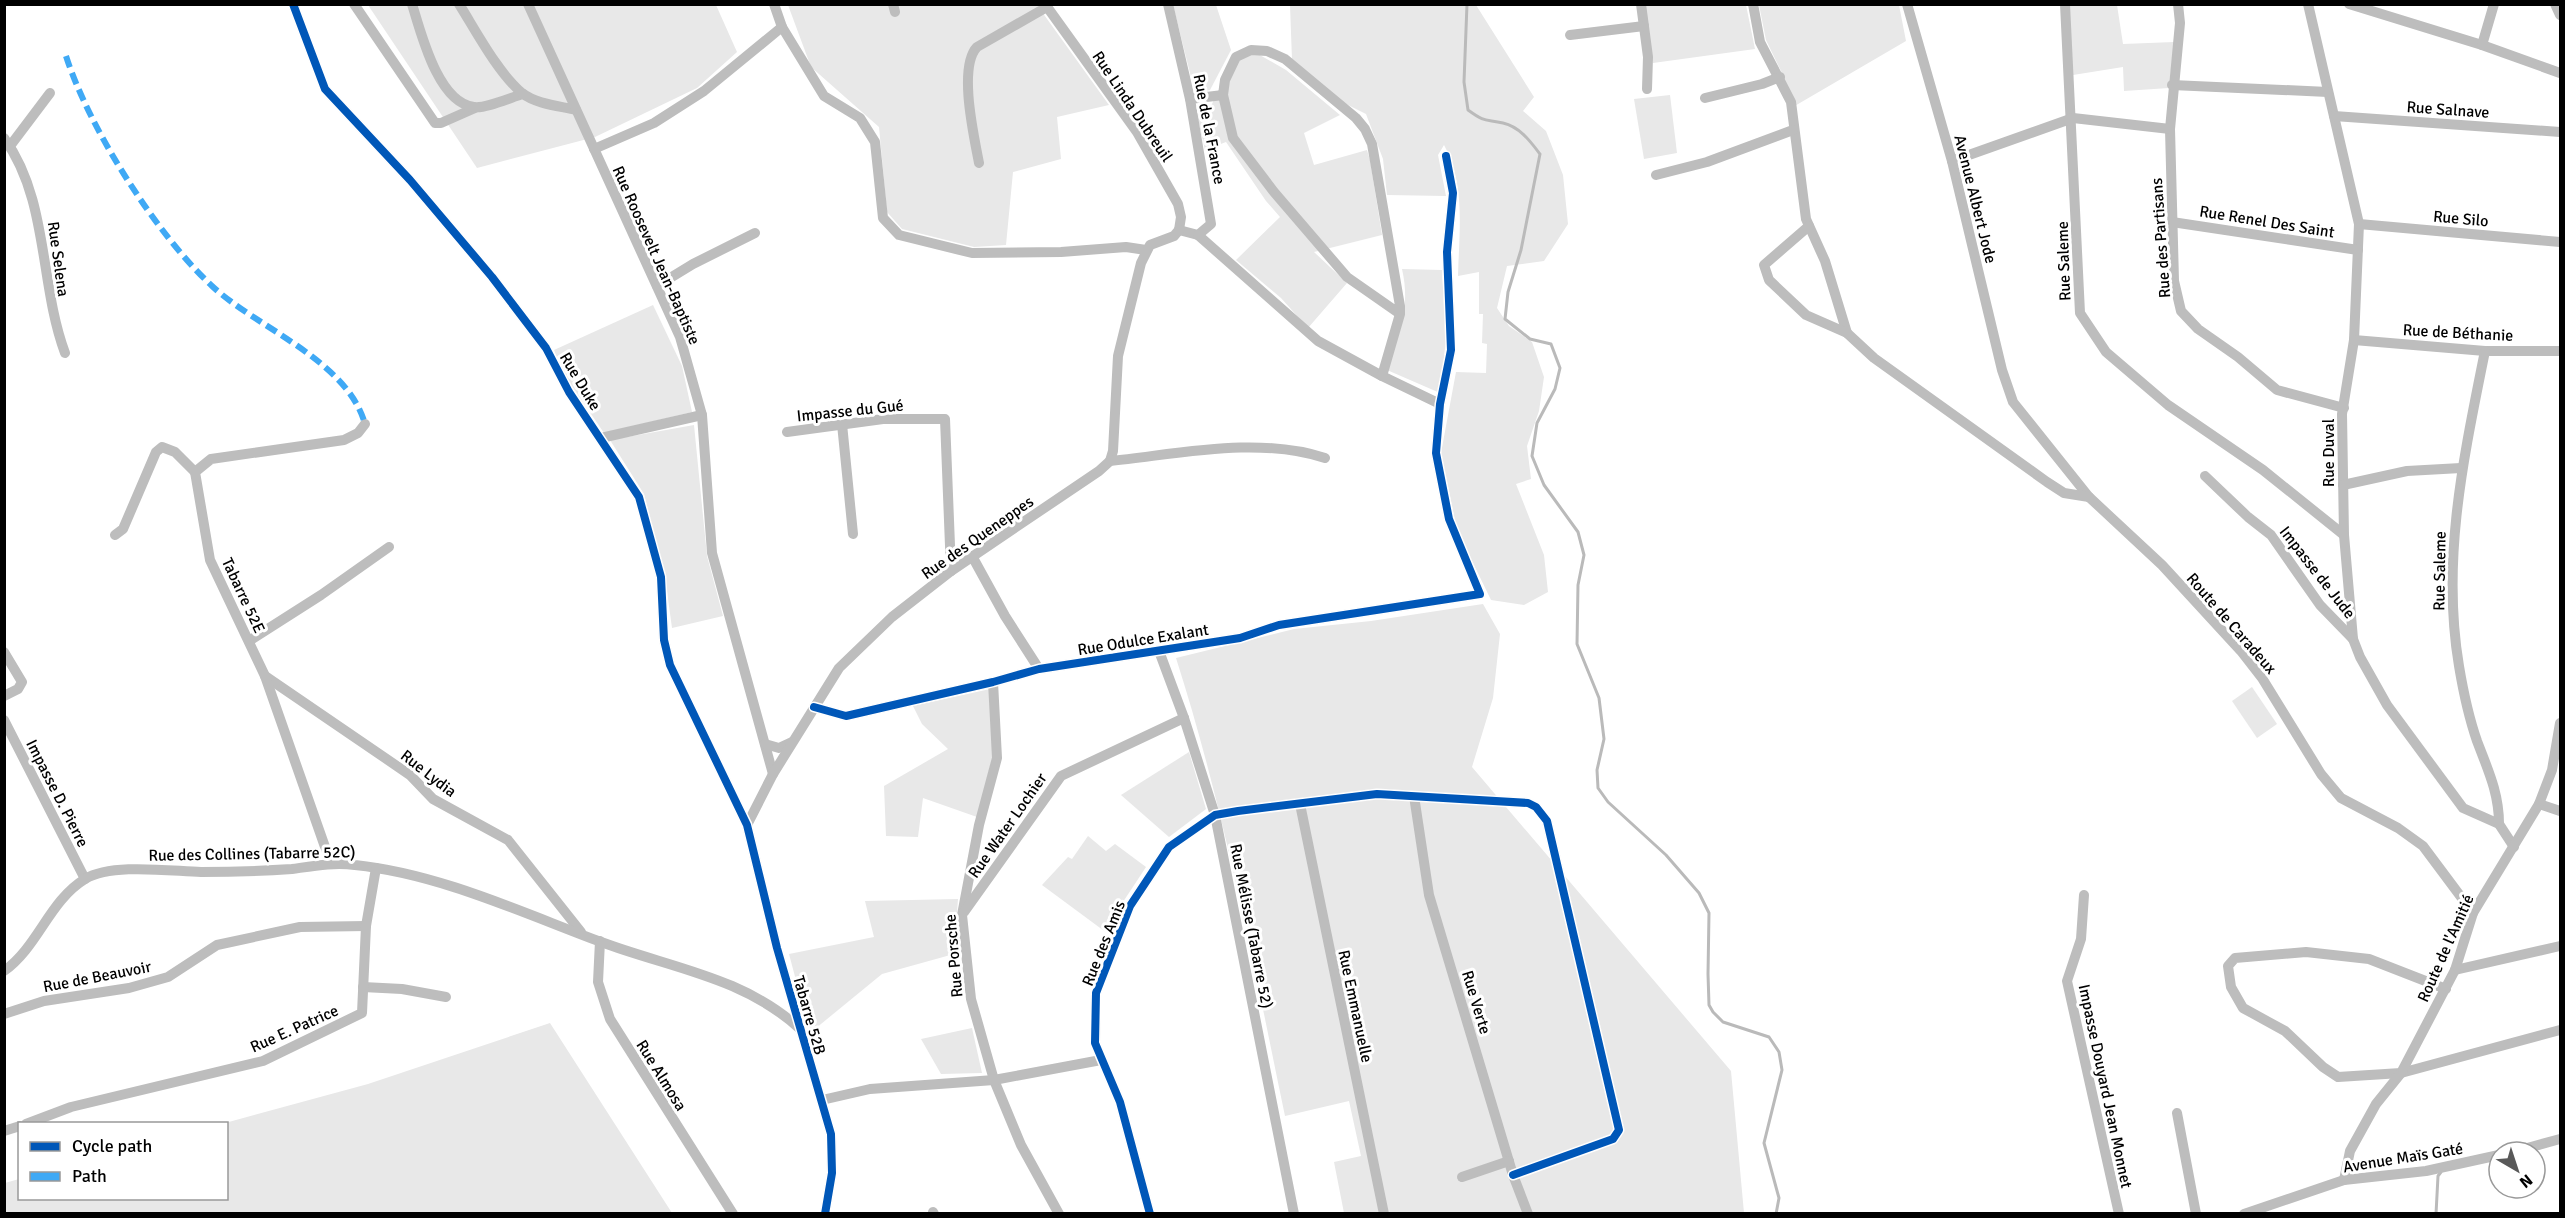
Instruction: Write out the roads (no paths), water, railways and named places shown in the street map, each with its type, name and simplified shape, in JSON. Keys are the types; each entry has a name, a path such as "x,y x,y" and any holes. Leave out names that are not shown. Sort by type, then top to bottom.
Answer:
{"street":[{"name":"Rue Duke","path":"293,4 325,89 410,180 492,277 546,348 569,392 639,496 661,578 664,640 670,665 747,825"},
{"path":"354,4 435,123 441,123 475,108 523,94"},
{"path":"412,4 430,61 444,84 459,101 475,108"},
{"path":"459,4 507,76 523,94 543,102 576,110"},
{"name":"Rue Roosevelt Jean-Baptiste","path":"528,4 680,337 702,415 712,553 773,774"},
{"path":"774,4 782,27 824,96 860,118 875,142 883,218 899,235 972,253 1060,252 1126,247 1146,250"},
{"name":"Rue de la France","path":"1168,4 1190,99 1211,224 1198,235"},
{"path":"1641,4 1648,57 1647,89"},
{"path":"1753,4 1760,42 1791,102 1792,130 1806,219 1825,261 1847,333"},
{"name":"Avenue Albert Jode","path":"1907,4 1952,161 1999,361 2013,402"},
{"name":"Rue Saleme","path":"2065,4 2073,118 2080,314 2106,352 2168,405 2263,470 2344,536"},
{"name":"Rue des Partisans","path":"2178,4 2180,23 2172,85 2170,129 2174,281 2181,311 2198,329 2238,357 2277,390 2344,408"},
{"name":"Rue Duval","path":"2308,4 2359,224 2354,340 2344,408 2344,536 2353,639 2360,657 2387,705 2463,808 2499,824"},
{"path":"2349,4 2482,45 2560,73"},
{"path":"2482,45 2494,4"},
{"path":"2555,4 2560,15"},
{"path":"979,163 971,116 968,62 971,54 977,47 1046,6"},
{"name":"Rue Linda Dubreuil","path":"1046,6 1137,132 1178,204 1181,217 1179,230"},
{"path":"1570,36 1644,26"},
{"path":"594,149 654,123 704,91 782,27"},
{"path":"1382,376 1400,314 1372,144 1365,129 1356,118 1285,59 1267,51 1251,50 1236,57 1225,80 1223,95 1233,138 1274,192 1347,277 1400,314"},
{"path":"1705,98 1762,84 1780,77"},
{"path":"2172,85 2328,92"},
{"path":"8,142 50,93"},
{"path":"1190,99 1223,95"},
{"name":"Rue Salnave","path":"2334,116 2560,132"},
{"path":"1952,161 2073,118 2170,129"},
{"path":"1656,175 1707,162 1792,130"},
{"name":"Rue Selena","path":"8,142 40,223 54,321 65,353"},
{"path":"1325,458 1300,450 1253,448 1110,461 1113,451 1118,356 1146,250 1150,245 1174,236 1179,230 1198,235 1310,334 1382,376 1440,404 1451,350 1447,252 1453,193 1446,156"},
{"name":"Rue Renel Des Saint","path":"2172,222 2358,250"},
{"name":"Rue Silo","path":"2359,224 2560,242"},
{"path":"1809,226 1764,264 1763,270 1769,280 1806,315 1847,333 1874,358 2046,482 2064,493 2089,498"},
{"path":"657,286 693,264 755,233"},
{"name":"Rue de Béthanie","path":"2354,340 2486,351 2560,351"},
{"name":"Rue Saleme","path":"2486,351 2461,468 2454,529 2451,597 2459,668 2477,740 2493,777 2499,806 2499,824"},
{"name":"Route de Caradeux","path":"2013,402 2089,498 2162,565 2241,651 2262,678 2321,774 2341,798 2398,828 2422,846 2474,913"},
{"name":"Rue Odulce Exalant","path":"814,706 846,716 1039,669 1240,638 1279,625 1480,594 1449,519 1436,453 1440,404"},
{"path":"601,438 702,415"},
{"name":"Impasse du Gué","path":"787,432 883,419 945,419 951,571"},
{"path":"115,535 123,529 156,453 162,447 175,452 195,472 211,459 344,440 358,433 365,424"},
{"path":"842,424 854,534"},
{"name":"Rue des Queneppes","path":"747,825 773,774 839,668 892,617 951,571 1099,471 1110,461"},
{"path":"2343,485 2408,471 2461,468"},
{"name":"Tabarre 52E","path":"195,472 210,560 265,676 331,864"},
{"name":"Impasse de Jude","path":"2205,476 2248,517 2271,535 2320,605 2353,639"},
{"path":"249,640 321,595 389,547"},
{"path":"972,556 1005,616 1039,669"},
{"name":"Rue Mélisse (Tabarre 52)","path":"1158,651 1184,718 1215,815 1294,1214"},
{"path":"4,652 22,682 18,689 4,696"},
{"name":"Rue Lydia","path":"265,676 410,775 433,799 508,840 583,934"},
{"name":"Rue Porsche","path":"993,682 997,758 979,825 962,915 971,999 994,1080 1021,1145 1059,1214"},
{"name":"Rue Water Lochier","path":"962,915 1061,776 1184,718"},
{"name":"Impasse D. Pierre","path":"4,720 85,879"},
{"name":"Route de l'Amitié","path":"2344,1180 2350,1151 2376,1104 2401,1073 2455,970 2474,913 2539,804 2552,770 2560,724"},
{"path":"765,744 779,748 793,742"},
{"path":"1215,815 1377,794 1528,804 1536,807 1547,821 1618,1130 1613,1139 1514,1175"},
{"name":"Rue Verte","path":"1414,796 1429,895 1509,1161 1528,1214"},
{"name":"Rue Emmanuelle","path":"1300,804 1384,1214"},
{"path":"2539,804 2560,811"},
{"name":"Rue des Amis","path":"1150,1214 1120,1102 1095,1043 1096,993 1130,906 1170,847 1215,815"},
{"path":"2499,824 2514,847"},
{"name":"Tabarre 52B","path":"747,825 799,1028 831,1134 832,1173 825,1214"},
{"name":"Rue des Collines (Tabarre 52C)","path":"4,971 19,961 64,898 85,879 108,871 231,871 291,869 331,864 376,868 456,888 545,918 600,942 746,990 777,1008 799,1028"},
{"name":"Rue E. Patrice","path":"31,1122 71,1107 263,1061 362,1013 366,926 376,868"},
{"name":"Impasse Douyard Jean Monnet","path":"2084,894 2080,939 2067,981 2119,1214"},
{"name":"Rue de Beauvoir","path":"4,1014 44,1001 129,988 168,977 217,945 300,927 366,926"},
{"name":"Rue Almosa","path":"600,942 598,982 610,1019 733,1214"},
{"path":"2455,970 2560,946"},
{"path":"2446,988 2369,959 2306,952 2235,958 2228,966 2231,987 2243,1008 2285,1031 2322,1067 2338,1077 2401,1073 2560,1030"},
{"path":"363,987 402,989 446,997"},
{"path":"822,1100 870,1089 994,1080 1101,1060"},
{"path":"2177,1113 2196,1214"},
{"name":"Avenue Maïs Gaté","path":"2244,1214 2344,1180 2426,1171 2487,1158"},
{"path":"1462,1177 1509,1161"}],"waterway":[{"path":"1467,4 1464,82 1468,110 1482,119 1515,128 1540,154 1521,250 1508,292 1505,319 1530,339 1551,344 1560,368 1555,389 1537,423 1532,456 1544,485 1578,532 1584,555 1578,585 1577,644 1599,698 1604,739 1597,770 1598,788 1608,802 1666,855 1699,893 1709,913 1709,1005 1713,1012 1723,1022 1769,1037 1779,1052 1782,1070 1764,1143 1779,1198 1776,1214"},
{"path":"2436,1214 2438,1176 2441,1172"}]}
